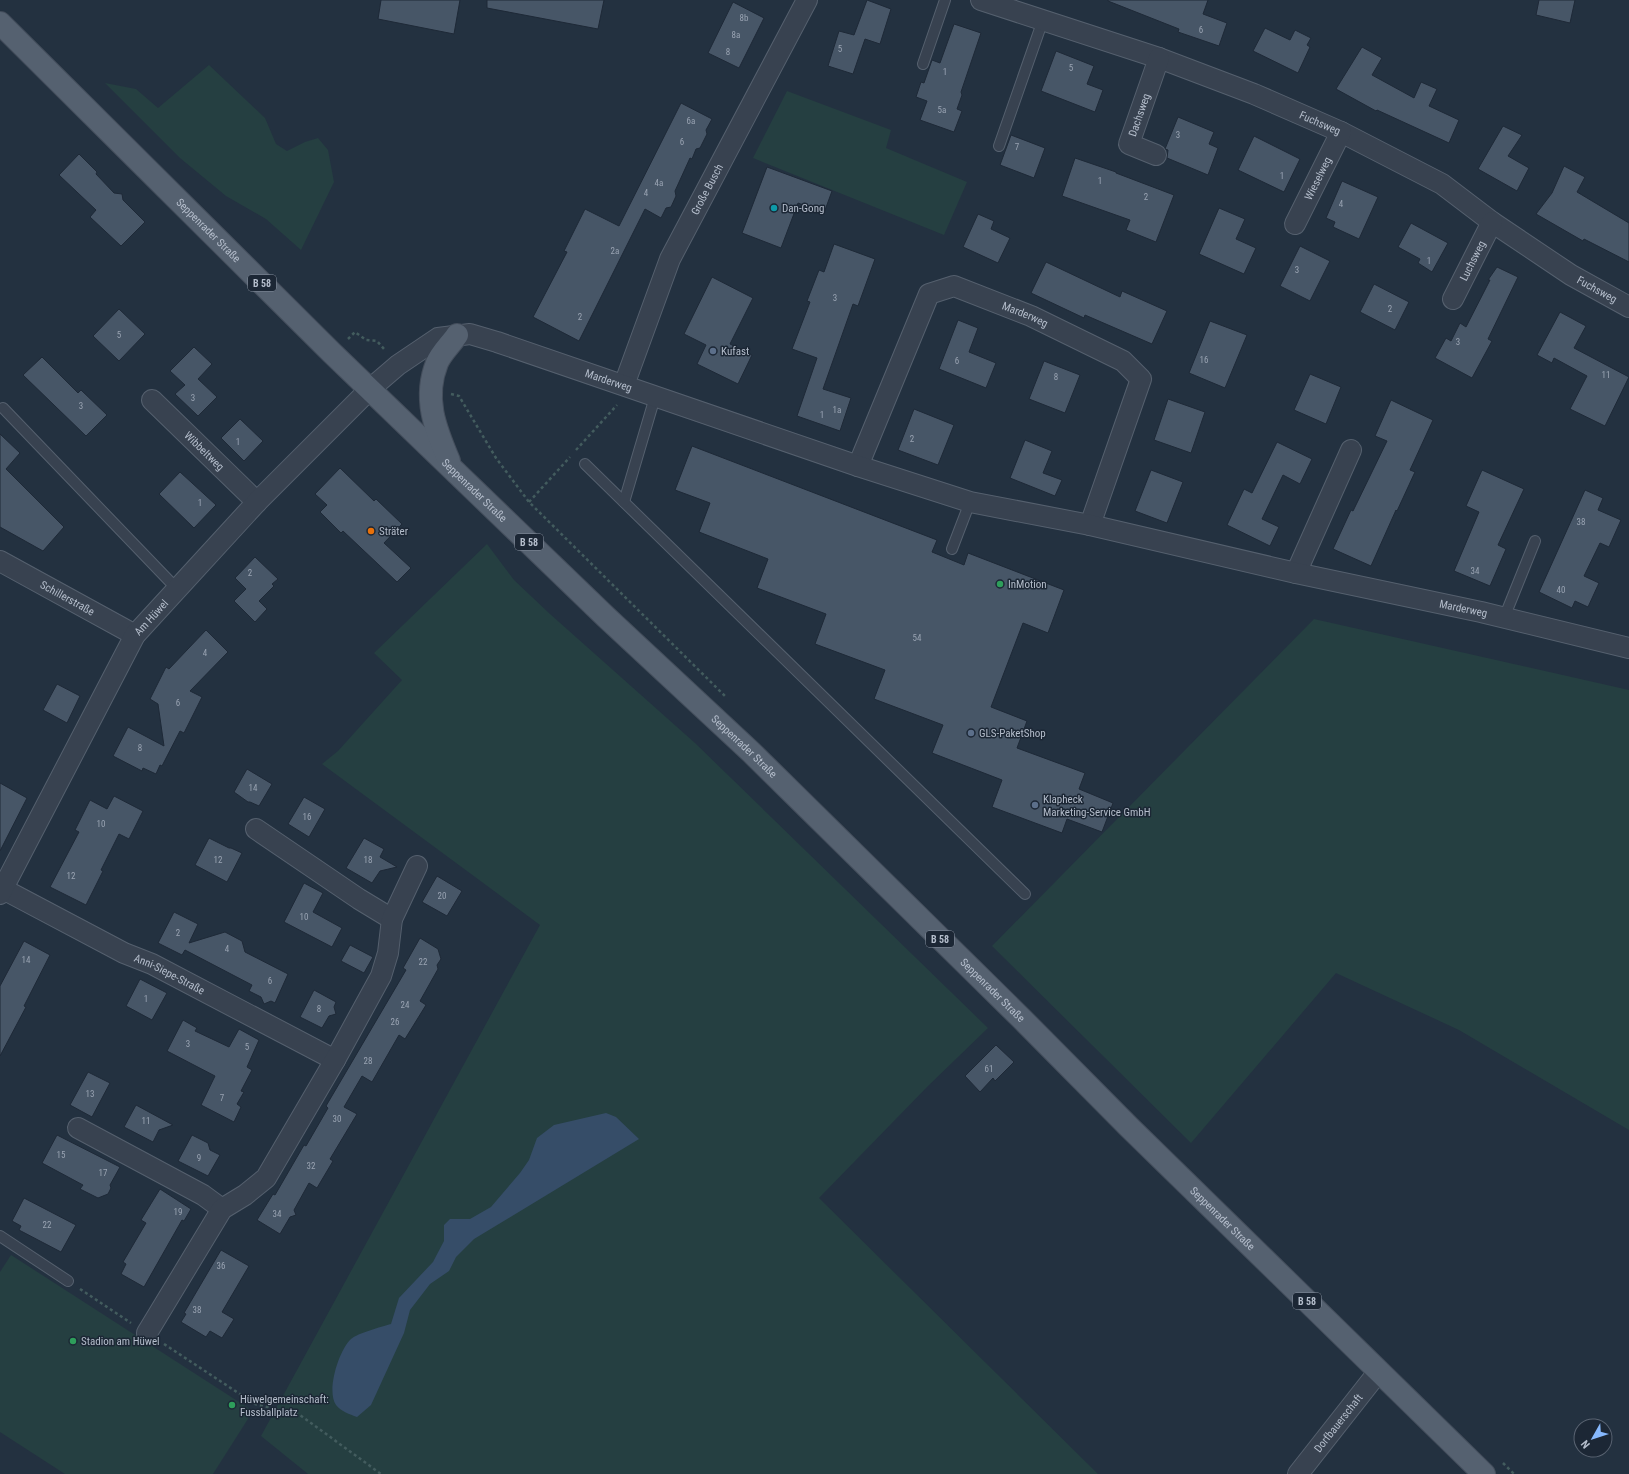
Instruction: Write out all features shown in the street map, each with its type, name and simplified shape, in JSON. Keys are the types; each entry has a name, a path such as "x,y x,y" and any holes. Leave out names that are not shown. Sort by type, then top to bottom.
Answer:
{"main road":[{"name":"Seppenrader Straße","path":"0,23 370,389 606,617 751,752 1021,1018 1129,1127 1484,1474"},
{"path":"452,468 436,431 431,408 430,391 438,362 457,335"}],"street":[{"name":"Große Busch","path":"624,385 670,258 807,0"},
{"name":"Fuchsweg","path":"981,0 1159,58 1254,94 1341,132 1442,184 1492,222 1571,275 1629,307"},
{"name":"Dachsweg","path":"1156,155 1129,144 1159,58"},
{"name":"Wieselweg","path":"1295,224 1341,132"},
{"name":"Luchsweg","path":"1453,299 1492,222"},
{"name":"Marderweg","path":"858,466 929,294 954,286 1031,316 1123,361 1141,379 1090,525"},
{"name":"Marderweg","path":"370,389 398,365 421,348 438,338 470,334 498,342 858,466 970,502 1090,525 1296,573 1504,618 1629,648"},
{"name":"Am Hüwel","path":"2,884 136,634 257,502 370,389"},
{"name":"Wibbeltweg","path":"152,400 257,502"},
{"path":"1296,573 1351,450"},
{"name":"Schillerstraße","path":"0,561 136,634"},
{"path":"256,829 359,899 392,919"},
{"path":"147,1333 222,1209 245,1195 266,1178 335,1060 381,976 388,954 392,919 417,866"},
{"name":"Anni-Siepe-Straße","path":"2,884 117,950 152,964 335,1060"},
{"path":"78,1128 203,1195 222,1209"},
{"name":"Dorfbauerschaft","path":"1298,1474 1379,1371"}],"lane":[{"path":"923,64 945,0"},
{"path":"999,146 1043,20"},
{"path":"624,502 655,396"},
{"path":"3,408 177,589"},
{"path":"585,464 1025,894"},
{"path":"952,549 970,502"},
{"path":"1504,618 1535,541"},
{"path":"0,1236 68,1281"}],"path":[{"path":"529,502 619,403 624,385"},
{"path":"68,1281 256,1404 300,1415 381,1474"}],"green space":[{"path":"209,65 265,118 276,144 287,151 305,142 318,138 328,150 334,182 301,250 266,219 226,196 180,158 105,83 136,89 158,108"},
{"path":"787,91 891,130 886,148 967,182 944,235 753,158"},
{"path":"487,544 514,580 695,743 988,1028 928,1086 819,1198 1098,1474 308,1474 261,1436 540,925 322,764 338,751 402,680 374,653"},
{"path":"1314,619 1629,690 1629,1130 1459,1030 1336,973 1191,1143 992,946"},
{"name":"Stadion am Hüwel","path":"11,1255 253,1411 213,1474 65,1474 0,1432 0,1272"}],"water":[{"path":"606,1113 616,1117 639,1139 474,1239 456,1257 449,1271 430,1284 410,1310 404,1333 371,1405 357,1417 338,1407 333,1399 333,1381 338,1361 346,1344 354,1337 370,1330 391,1324 399,1298 433,1262 444,1241 444,1225 450,1219 470,1219 491,1207 529,1160 537,1138 554,1125"}],"building":[{"path":"381,0 460,0 454,34 378,19"},
{"path":"487,0 604,0 598,29 487,8"},
{"path":"867,0 891,9 880,44 865,39 853,74 828,66 839,31 854,35"},
{"path":"1108,0 1208,0 1203,14 1227,23 1219,46 1178,32 1179,29"},
{"path":"1539,0 1575,0 1570,23 1536,15"},
{"path":"733,2 764,18 739,68 708,53"},
{"path":"954,24 981,33 961,92 962,95 957,109 962,111 954,132 920,120 927,101 916,97 921,82 924,83 932,60 940,63"},
{"path":"1265,28 1290,40 1295,30 1311,38 1307,45 1310,47 1298,73 1253,51"},
{"path":"1362,47 1382,58 1372,75 1414,98 1421,82 1437,89 1429,106 1459,120 1449,143 1377,110 1376,111 1336,89"},
{"path":"1056,51 1094,66 1087,84 1103,90 1095,112 1041,91"},
{"path":"681,103 712,119 706,130 707,134 700,148 696,149 692,159 690,158 675,191 676,196 671,207 666,208 661,218 645,209 579,341 533,317 567,252 564,251 585,209 619,226"},
{"path":"1178,117 1214,132 1209,144 1218,148 1208,175 1167,158 1168,150 1165,149"},
{"path":"1503,126 1522,135 1508,156 1529,168 1517,191 1478,169"},
{"path":"1011,135 1045,148 1034,178 1000,165"},
{"path":"1254,136 1300,159 1284,192 1238,170"},
{"path":"79,154 97,172 96,174 114,193 122,194 123,200 145,222 121,246 90,217 96,210 59,175"},
{"path":"1075,158 1116,172 1174,195 1156,242 1126,230 1130,220 1062,196"},
{"path":"1564,166 1585,177 1577,192 1629,223 1629,262 1584,239 1583,241 1536,214 1552,193"},
{"name":"Dan-Gong","path":"767,167 832,191 824,213 798,203 781,248 742,233"},
{"path":"1342,181 1378,197 1359,239 1333,227 1335,222 1326,218"},
{"path":"1219,208 1245,219 1236,239 1256,248 1244,274 1199,254"},
{"path":"978,214 994,221 991,229 1010,238 998,263 963,247"},
{"path":"1411,223 1448,243 1432,272 1418,263 1420,259 1398,247"},
{"path":"834,244 875,259 858,306 853,304 823,389 851,398 840,431 797,416 817,358 792,349 810,302 807,301 819,270 824,272"},
{"path":"1300,246 1330,261 1310,301 1280,286"},
{"path":"1046,262 1120,297 1122,291 1167,311 1152,344 1085,315 1084,318 1031,293"},
{"path":"1497,267 1518,277 1488,339 1492,341 1472,378 1435,358 1446,338 1451,341 1460,323 1466,327 1490,280 1488,280"},
{"path":"712,277 753,298 730,344 752,355 738,384 697,364 706,345 684,334"},
{"path":"1374,284 1409,302 1395,330 1360,312"},
{"path":"119,309 145,334 119,361 93,336"},
{"path":"1560,312 1586,326 1574,348 1629,377 1605,426 1570,409 1587,376 1554,358 1552,363 1537,355"},
{"path":"958,320 978,328 969,352 996,363 986,388 939,369"},
{"path":"1210,321 1247,335 1225,388 1189,373"},
{"path":"194,347 212,364 198,379 217,397 198,416 175,394 185,385 170,371"},
{"path":"42,357 78,393 81,390 107,415 86,436 23,375"},
{"path":"1044,361 1080,375 1065,413 1029,399"},
{"path":"1310,374 1341,387 1326,424 1294,410"},
{"path":"1168,399 1205,412 1191,453 1154,440"},
{"path":"1391,400 1433,420 1410,470 1415,472 1371,566 1333,549 1351,510 1353,511 1387,441 1375,436"},
{"path":"914,409 954,425 938,465 898,450"},
{"path":"240,419 263,441 244,461 221,438"},
{"path":"0,434 20,453 6,469 64,527 43,551 0,527"},
{"path":"1025,440 1052,451 1043,473 1062,480 1055,496 1010,478"},
{"path":"1277,442 1312,459 1300,484 1283,475 1262,519 1279,527 1270,546 1227,525 1244,489 1252,493"},
{"path":"692,446 937,540 932,552 964,565 968,553 1064,590 1048,633 1023,623 991,707 1027,721 1017,748 1085,773 1079,789 1113,803 1102,832 1067,819 1062,833 992,807 1002,780 932,753 943,725 874,699 885,670 815,644 826,614 757,588 768,559 699,532 710,503 675,490"},
{"name":"Sträter","path":"340,468 374,501 376,499 402,524 384,543 411,568 397,582 343,531 341,533 320,512 327,505 315,494"},
{"path":"1151,470 1183,482 1167,523 1135,511"},
{"path":"1482,470 1524,489 1498,545 1506,549 1490,586 1454,571 1479,512 1466,506"},
{"path":"180,472 216,505 194,528 159,494"},
{"path":"1585,490 1603,498 1598,510 1621,520 1609,547 1600,543 1584,576 1599,583 1588,607 1575,601 1572,608 1539,592"},
{"path":"255,557 278,579 272,584 274,586 259,601 267,609 255,622 234,601 246,589 235,578"},
{"path":"206,630 228,652 190,691 202,697 184,733 180,731 162,766 160,765 156,774 143,768 142,771 113,756 128,727 164,746 158,704 150,699 166,667 169,669"},
{"path":"57,684 80,696 67,723 43,710"},
{"path":"247,769 272,784 259,806 248,802 234,792"},
{"path":"0,783 27,798 0,851"},
{"path":"114,796 143,811 129,839 119,834 86,905 50,887 79,832 75,830 90,800 107,809"},
{"path":"304,797 325,809 309,837 288,824"},
{"path":"209,838 242,853 227,882 195,865"},
{"path":"364,838 384,849 380,857 397,867 380,871 372,883 346,868"},
{"path":"437,876 462,891 447,916 422,902"},
{"path":"304,883 323,893 313,912 342,928 332,947 284,922"},
{"path":"174,912 198,924 189,943 225,932 242,941 245,952 288,974 275,1003 271,1001 264,1004 261,997 249,991 252,985 185,950 182,955 158,943"},
{"path":"420,938 438,949 441,959 437,965 438,969 420,1001 426,1005 405,1039 399,1035 372,1082 362,1076 344,1107 357,1114 330,1159 333,1161 317,1188 309,1183 294,1210 296,1215 290,1217 280,1234 257,1220 273,1194 275,1195 304,1145 306,1146 328,1108 326,1106 406,970 403,968"},
{"path":"24,941 50,955 24,1006 26,1007 0,1056 0,986"},
{"path":"350,945 373,957 364,973 341,961"},
{"path":"140,979 167,993 152,1020 126,1006"},
{"path":"314,990 336,1002 334,1007 336,1014 329,1016 322,1028 300,1017"},
{"path":"183,1020 197,1028 195,1031 229,1047 239,1029 259,1040 247,1067 252,1070 241,1091 244,1092 237,1104 241,1107 234,1122 201,1105 215,1076 167,1051"},
{"path":"996,1045 1014,1062 995,1081 993,1078 980,1092 965,1076"},
{"path":"88,1072 110,1083 92,1117 70,1105"},
{"path":"136,1105 173,1125 159,1130 153,1142 124,1127"},
{"path":"57,1135 120,1167 110,1185 111,1188 108,1194 98,1198 80,1189 83,1185 42,1163"},
{"path":"192,1135 208,1143 210,1150 220,1155 208,1176 178,1161"},
{"path":"160,1189 191,1209 184,1221 182,1220 144,1287 121,1274 126,1264 123,1262 146,1223 141,1220"},
{"path":"24,1198 76,1225 61,1252 19,1230 21,1226 12,1221"},
{"path":"221,1250 249,1266 222,1312 234,1319 222,1338 210,1331 206,1337 181,1322 186,1314 184,1313"}],"place":[{"name":"Dan-Gong","path":"774,208"},
{"name":"Kufast","path":"713,351"},
{"name":"Sträter","path":"371,531"},
{"name":"InMotion","path":"1000,584"},
{"name":"GLS-PaketShop","path":"971,733"},
{"name":"Klapheck Marketing-Service GmbH","path":"1035,805"},
{"name":"Stadion am Hüwel","path":"73,1341"},
{"name":"Hüwelgemeinschaft: Fussballplatz","path":"232,1405"}]}
